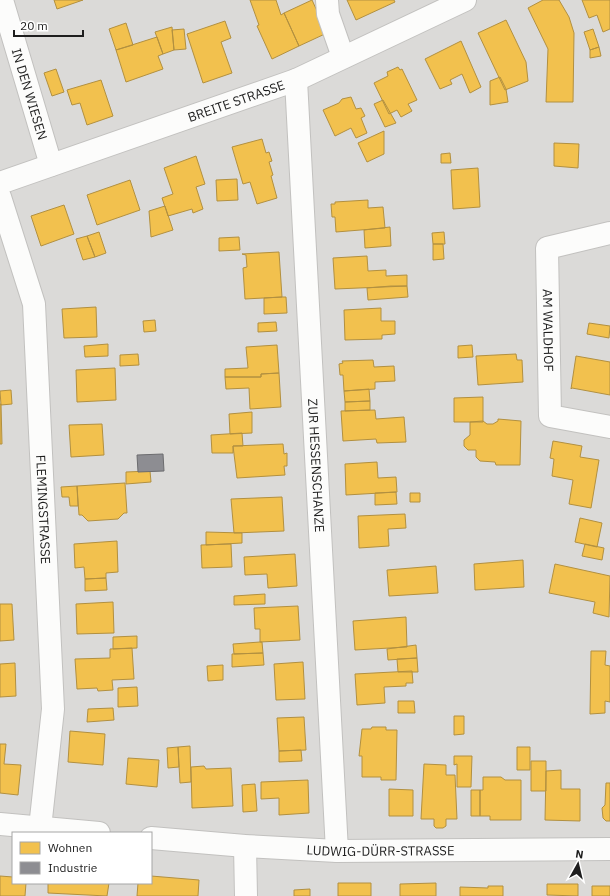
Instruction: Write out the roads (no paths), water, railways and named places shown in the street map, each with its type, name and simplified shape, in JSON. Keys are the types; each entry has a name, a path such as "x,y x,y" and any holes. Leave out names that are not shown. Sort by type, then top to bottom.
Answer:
{"street":[{"name":"IN DEN WIESEN","path":"2,0 51,165"},
{"path":"327,0 328,14 343,57"},
{"name":"BREITE STRASSE","path":"0,183 296,80 465,0"},
{"name":"ZUR HESSENSCHANZE","path":"296,80 337,850"},
{"name":"FLEMINGSTRASSE","path":"0,197 34,304 53,709 40,828"},
{"name":"AM WALDHOF","path":"610,234 547,248 550,416 610,427"},
{"path":"0,824 87,832"},
{"name":"LUDWIG-DÜRR-STRASSE","path":"152,838 245,846 337,850 610,849"},
{"path":"245,846 246,896"}]}
